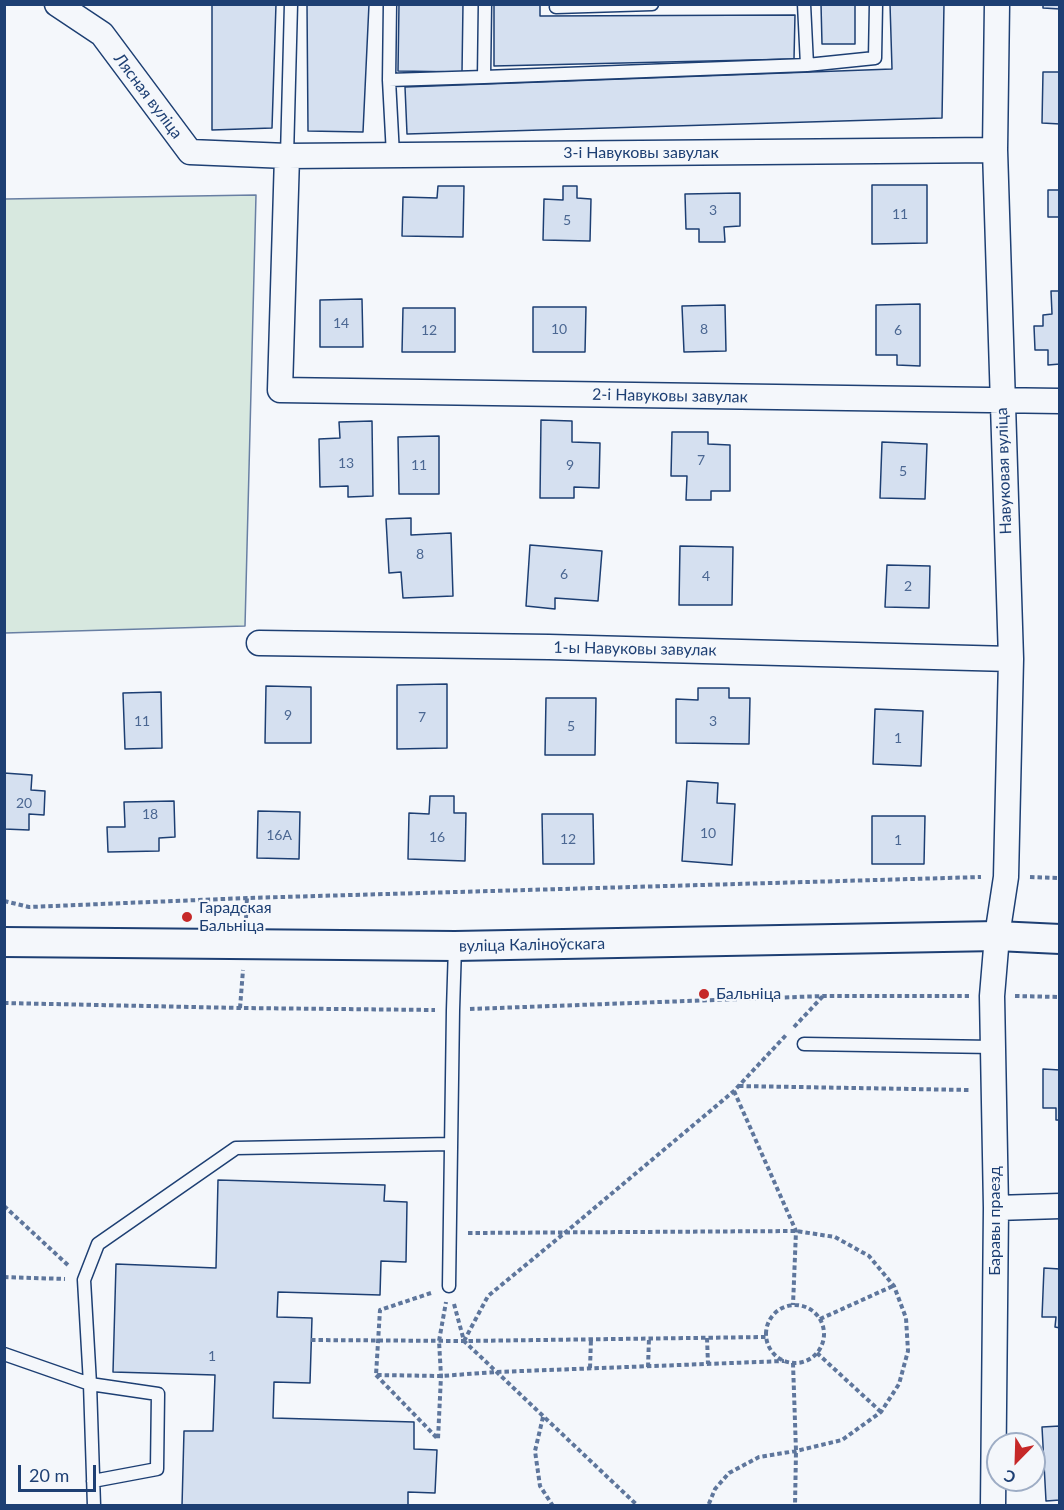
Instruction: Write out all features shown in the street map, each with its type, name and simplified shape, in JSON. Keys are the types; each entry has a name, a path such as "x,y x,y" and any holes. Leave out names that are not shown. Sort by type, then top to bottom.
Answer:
{"street":[{"name":"Лясная вуліца","path":"57,4 102,34 190,152 287,156"},
{"name":"Навуковая вуліца","path":"997,4 995,150 1011,659 1006,877 998,936"},
{"name":"3-і Навуковы завулак","path":"287,156 995,150"},
{"name":"2-і Навуковы завулак","path":"287,156 280,390 1059,401"},
{"name":"1-ы Навуковы завулак","path":"259,643 549,647 1011,659"},
{"name":"вуліца Каліноўскага","path":"4,942 455,946 998,936 1059,939"},
{"name":"Баравы праезд","path":"993,1506 996,1208 992,996 998,936"},
{"path":"996,1208 1059,1206"}],"lane":[{"path":"287,156 291,4"},
{"path":"390,4 389,80 393,155"},
{"path":"484,77 485,4"},
{"path":"556,7 652,4"},
{"path":"804,4 807,65"},
{"path":"389,80 807,65 875,58 876,4"},
{"path":"449,1287 455,946"},
{"path":"804,1044 993,1047"},
{"path":"94,1506 84,1280 98,1244 236,1148 451,1144"},
{"path":"4,1354 90,1384 158,1394 157,1469 93,1481"}],"path":[{"path":"4,901 29,907 259,898 1006,877 1059,878"},
{"path":"464,1341 488,1296 734,1091 823,996"},
{"path":"4,1003 453,1010 823,996 1059,996"},
{"path":"738,1086 977,1090"},
{"path":"734,1091 796,1231 793,1305"},
{"path":"4,1206 84,1280"},
{"path":"449,1233 796,1231 835,1237 868,1256 894,1286 906,1318 908,1352 899,1384 881,1412 842,1440 759,1457 729,1473 715,1489 708,1506"},
{"path":"4,1277 84,1280"},
{"path":"820,1319 894,1286"},
{"path":"449,1287 464,1341 638,1506"},
{"path":"449,1287 439,1341 441,1376 438,1439 376,1375 380,1310 449,1287"},
{"path":"376,1375 441,1376 590,1368 802,1362 817,1353 822,1345 824,1327 815,1313 801,1305 784,1307 776,1312 766,1327 768,1344 777,1357 784,1361"},
{"path":"311,1340 464,1341 766,1336"},
{"path":"648,1367 649,1338"},
{"path":"707,1338 708,1364"},
{"path":"590,1368 591,1339"},
{"path":"817,1353 881,1412"},
{"path":"793,1363 795,1506"},
{"path":"543,1416 535,1451 540,1486 553,1506"}],"shaded area":[{"path":"256,195 245,626 5,633 5,199"}],"building":[{"path":"212,4 276,4 272,128 212,130"},
{"path":"307,4 369,4 363,132 308,131"},
{"path":"399,4 463,4 462,72 398,71"},
{"path":"494,4 540,4 540,16 795,15 794,59 494,66"},
{"path":"821,4 855,4 855,44 822,44"},
{"path":"890,4 944,4 942,118 407,134 405,87 892,69"},
{"path":"1043,4 1060,4 1060,9 1043,8"},
{"path":"1043,72 1060,72 1060,124 1042,123"},
{"path":"872,185 927,185 927,243 872,244"},
{"path":"438,186 464,186 463,237 402,236 403,197 437,198"},
{"path":"563,186 577,186 577,198 591,199 590,241 543,240 544,199 563,200"},
{"path":"1048,190 1060,190 1060,217 1048,217"},
{"path":"740,193 740,226 724,227 725,242 699,242 699,229 686,229 685,194"},
{"path":"1051,291 1060,291 1060,364 1048,365 1048,350 1035,350 1034,326 1043,326 1043,315 1052,314"},
{"path":"362,299 363,347 320,347 320,300"},
{"path":"920,304 920,366 897,365 897,355 876,355 876,305"},
{"path":"725,305 726,351 684,352 682,306"},
{"path":"533,307 586,307 585,352 533,352"},
{"path":"403,308 455,308 455,352 402,352"},
{"path":"541,420 572,421 572,442 600,443 599,488 574,487 574,498 540,498"},
{"path":"372,421 373,496 348,497 348,486 320,487 319,439 340,438 339,422"},
{"path":"672,432 708,432 708,444 730,445 730,491 711,491 711,500 686,500 687,476 671,476"},
{"path":"439,436 439,494 399,494 398,437"},
{"path":"882,442 927,444 925,499 880,498"},
{"path":"411,518 411,535 451,533 453,596 403,598 401,572 389,573 386,519"},
{"path":"530,545 602,551 598,601 555,598 555,609 526,606"},
{"path":"680,546 733,547 732,605 679,605"},
{"path":"887,565 930,566 929,608 885,607"},
{"path":"447,684 447,748 397,749 397,685"},
{"path":"266,686 311,687 311,743 265,743"},
{"path":"698,688 729,688 729,698 750,698 749,744 676,743 676,699 698,700"},
{"path":"161,692 162,748 125,749 123,693"},
{"path":"546,698 596,698 595,755 545,755"},
{"path":"875,709 923,711 921,766 873,764"},
{"path":"4,773 32,775 31,790 45,791 44,815 29,814 29,830 4,829"},
{"path":"687,781 718,783 717,803 735,804 732,865 682,861"},
{"path":"430,796 454,796 454,813 466,813 465,861 408,859 409,813 429,814"},
{"path":"174,801 175,837 159,838 159,851 108,852 107,827 125,827 124,802"},
{"path":"258,811 300,812 299,859 257,858"},
{"path":"542,814 593,814 594,864 543,864"},
{"path":"872,816 925,816 924,864 872,864"},
{"path":"1043,1069 1060,1070 1060,1120 1056,1120 1056,1108 1043,1108"},
{"path":"218,1180 385,1185 384,1201 407,1202 406,1262 381,1261 380,1295 278,1292 277,1317 312,1318 310,1383 274,1382 273,1418 414,1422 414,1449 437,1450 435,1493 408,1492 408,1506 182,1506 184,1431 213,1431 215,1375 113,1372 116,1264 216,1268"},
{"path":"1044,1268 1060,1269 1060,1328 1055,1327 1056,1317 1042,1317"},
{"path":"1060,1426 1060,1500 1046,1501 1046,1432 1042,1432 1042,1427"}],"place":[{"name":"Гарадская Бальніца","path":"187,917"},
{"name":"Бальніца","path":"704,994"}]}
